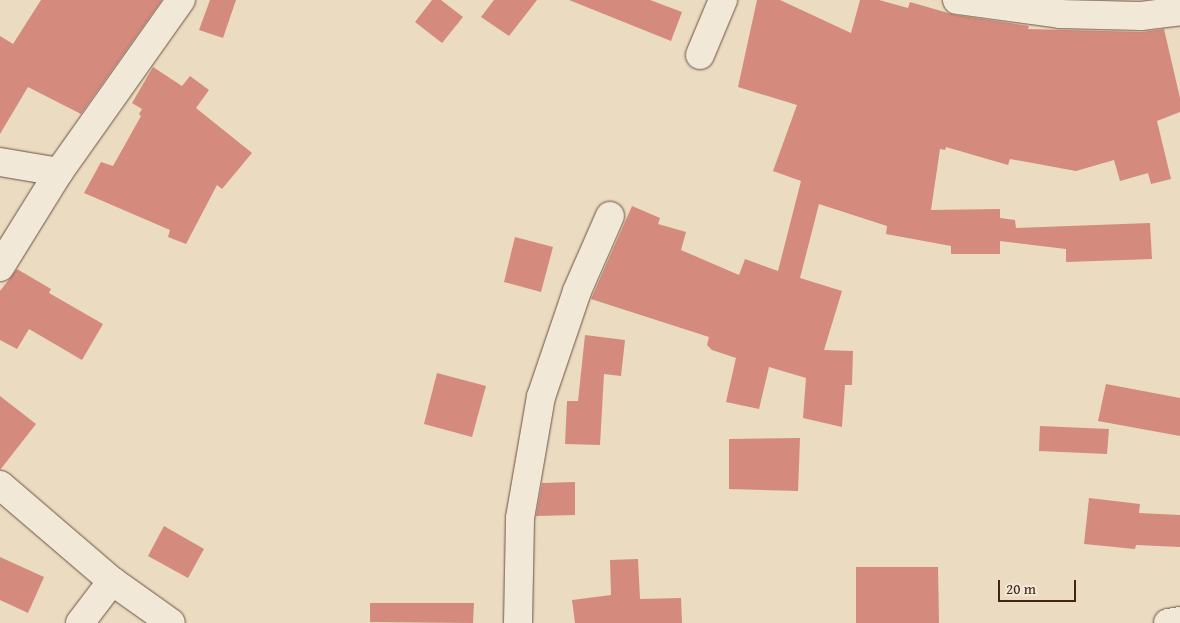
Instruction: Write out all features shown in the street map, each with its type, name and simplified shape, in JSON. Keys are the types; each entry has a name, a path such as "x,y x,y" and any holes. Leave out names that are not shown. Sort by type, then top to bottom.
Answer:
{"street":[{"path":"0,267 59,172 155,40 181,0"},
{"path":"700,54 723,0"},
{"path":"957,0 1060,14 1141,16 1180,11"},
{"path":"0,162 59,172"},
{"path":"518,623 520,518 541,397 577,291 610,216"},
{"path":"2,491 112,581 171,623"},
{"path":"80,623 112,581"},
{"path":"1168,623 1180,621"}],"building":[{"path":"41,0 162,0 81,114 28,87 0,134 0,36 13,44"},
{"path":"210,0 236,0 223,38 199,30"},
{"path":"432,0 441,0 463,17 442,43 415,22"},
{"path":"494,0 537,0 509,36 481,17"},
{"path":"569,0 650,0 682,12 671,41"},
{"path":"757,0 780,0 851,33 860,0 879,0 908,8 910,2 955,15 1029,26 1028,29 1141,32 1164,29 1180,98 1180,112 1157,121 1171,179 1151,184 1148,173 1120,181 1114,160 1076,171 1010,159 1008,165 946,147 945,150 940,149 931,210 1000,209 1000,218 1015,220 1016,228 1150,223 1152,259 1066,262 1066,249 1000,241 1000,254 951,254 951,246 886,234 887,226 819,204 800,278 842,291 824,350 853,351 852,385 845,385 842,427 803,418 806,378 769,367 759,409 726,402 736,358 712,350 707,345 709,337 591,299 632,206 660,218 658,224 686,232 681,250 739,275 745,259 778,271 801,181 773,171 797,105 738,87"},
{"path":"153,67 182,86 190,76 209,90 196,108 252,153 222,189 217,185 186,244 168,237 170,230 84,193 101,162 113,166 141,116 139,114 142,109 132,103"},
{"path":"515,237 553,247 541,292 504,282"},
{"path":"17,269 51,289 49,293 103,324 82,360 29,329 17,349 0,340 0,291"},
{"path":"585,335 625,340 621,376 604,374 600,445 565,444 567,401 578,401"},
{"path":"437,373 486,386 472,437 424,424"},
{"path":"1106,384 1180,398 1180,436 1098,421"},
{"path":"0,396 36,424 0,470"},
{"path":"1040,426 1109,429 1107,454 1039,451"},
{"path":"800,438 798,491 729,489 729,439"},
{"path":"575,482 575,515 536,516 542,483"},
{"path":"1089,498 1140,504 1139,513 1180,515 1180,547 1136,545 1135,549 1084,544"},
{"path":"164,526 204,549 188,578 148,556"},
{"path":"0,557 44,577 28,613 0,600"},
{"path":"638,559 640,599 681,598 682,623 575,623 572,600 611,595 610,560"},
{"path":"856,567 938,567 939,623 856,623"},
{"path":"370,603 474,603 473,623 370,622"}]}
